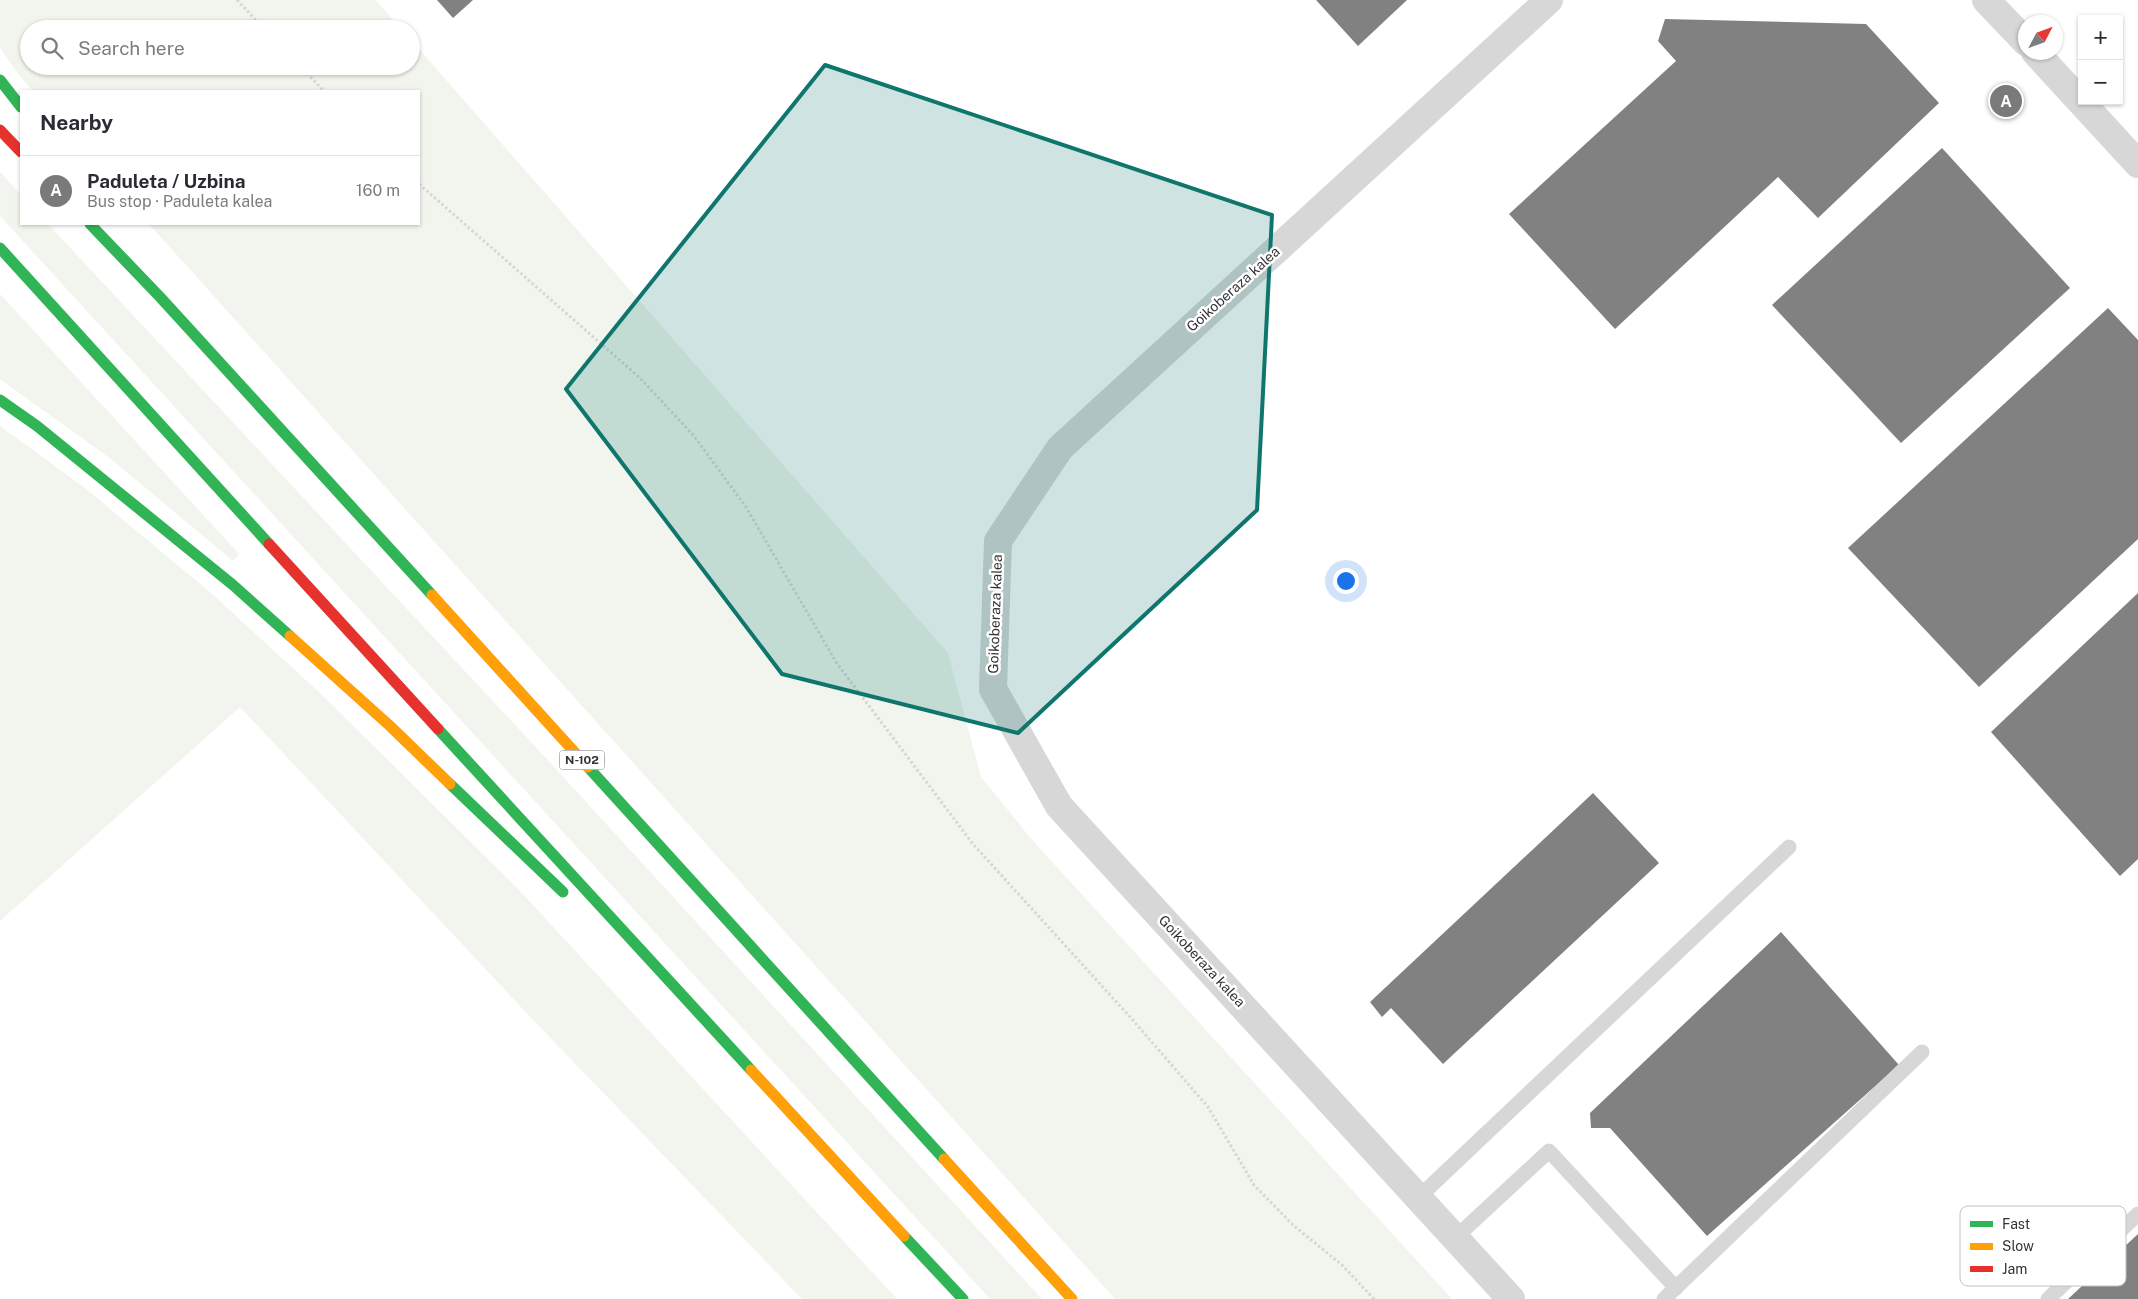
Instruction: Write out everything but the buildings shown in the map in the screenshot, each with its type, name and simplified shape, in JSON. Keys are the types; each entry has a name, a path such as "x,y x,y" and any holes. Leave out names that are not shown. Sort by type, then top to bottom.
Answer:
{"highway":[{"path":"0,80 20,106"},
{"path":"0,130 20,151"},
{"name":"N-102","path":"91,225 160,297 1072,1299"},
{"path":"115,232 160,297"},
{"path":"0,248 597,904 963,1299"},
{"path":"0,400 37,426 233,585 390,726 573,900"},
{"path":"629,955 780,1100"}],"street":[{"name":"Goikoberaza kalea","path":"1511,1299 1060,806 993,689 998,542 1060,448 1549,0"},
{"path":"1986,0 2018,34"},
{"path":"2042,60 2138,164"}],"lane":[{"path":"1419,1197 1789,847"},
{"path":"1664,1299 1922,1052"},
{"path":"1455,1238 1549,1151 1676,1288"},
{"path":"2126,1225 2138,1214"},
{"path":"2048,1299 2062,1286"}],"path":[{"path":"237,0 256,20"},
{"path":"309,75 323,90"},
{"path":"420,185 640,378 694,436 746,507 836,662 973,844 1208,1107 1254,1185 1292,1225 1342,1265 1374,1299"}],"highlighted area":[{"path":"825,65 1272,215 1257,510 1018,733 782,674 566,389"}],"shaded area":[{"path":"0,0 376,0 393,20 20,20 20,75 420,75 420,50 948,653 981,777 1033,841 1452,1299 1115,1299 150,225 420,225 420,90 32,90 18,74 0,48"},
{"path":"0,172 20,194 20,225 49,225 532,743 1042,1299 990,1299 0,216"},
{"path":"0,294 239,554 233,561 111,459 0,379"},
{"path":"0,426 85,488 211,593 321,694 519,890 897,1299 802,1299 535,1022 240,707 0,921"}],"traffic: fast":[{"path":"0,80 20,106"},
{"path":"91,225 160,297 432,595"},
{"path":"0,248 269,544"},
{"path":"0,400 37,426 233,585 290,636"},
{"path":"438,729 751,1070"},
{"path":"588,767 944,1159"},
{"path":"450,784 563,892"},
{"path":"904,1236 963,1299"}],"traffic: slow":[{"path":"432,595 588,767"},
{"path":"290,636 390,726 450,784"},
{"path":"751,1070 904,1236"},
{"path":"944,1159 1072,1299"}],"traffic: jam":[{"path":"0,130 20,151"},
{"path":"269,544 438,729"}],"place":[{"name":"Paduleta / Uzbina","path":"2006,101"}]}
